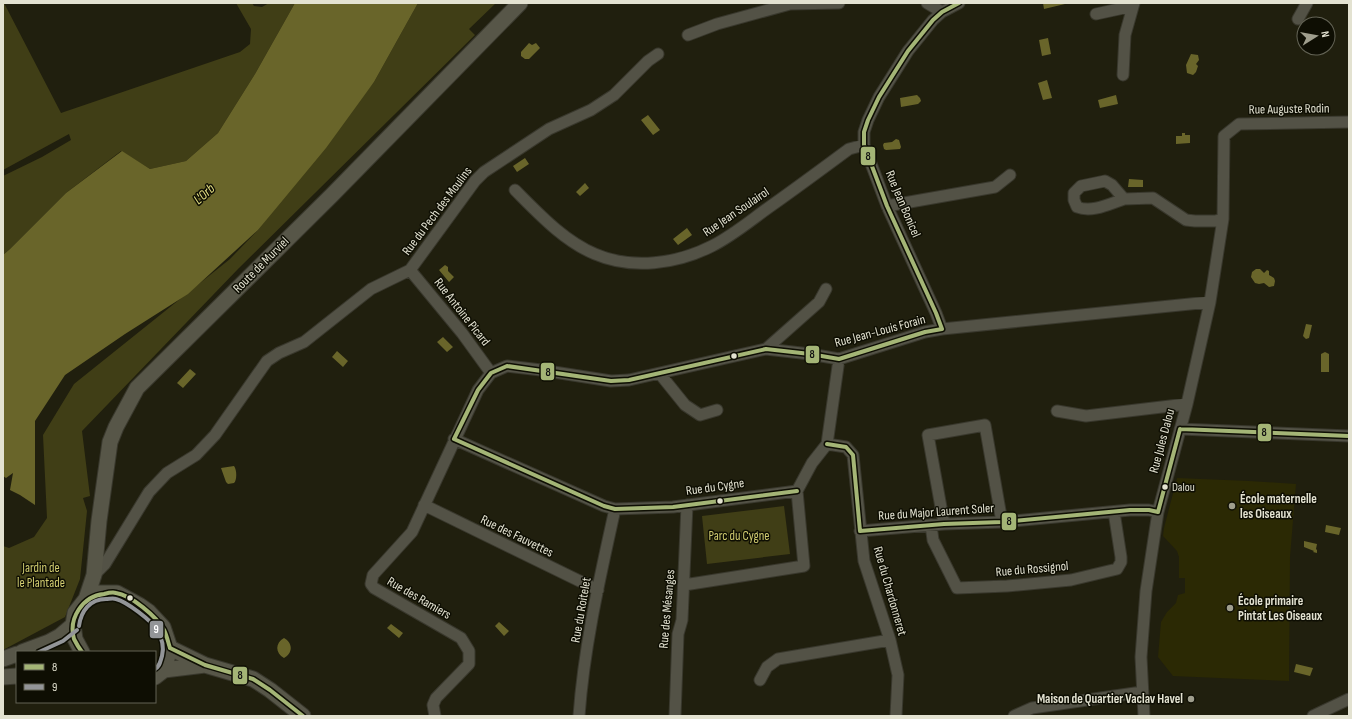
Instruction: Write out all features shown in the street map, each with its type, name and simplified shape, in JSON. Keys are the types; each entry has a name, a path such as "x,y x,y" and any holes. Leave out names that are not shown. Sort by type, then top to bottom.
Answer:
{"main road":[{"name":"Route de Murviel","path":"92,596 100,514 110,442 116,427 137,388 332,195 520,3"},
{"path":"81,651 74,639 73,625 75,613 92,596 117,593 149,612 163,627 170,648 159,673"},
{"path":"25,651 49,642 60,636 73,625"},
{"path":"170,648 205,665 253,679 270,690 303,716"},
{"path":"3,660 16,654"},
{"path":"3,660 16,659"},
{"path":"159,673 205,665"},
{"path":"3,677 16,676"}],"street":[{"path":"688,35 717,24 790,4 838,3"},
{"path":"927,3 942,12 959,3"},
{"path":"1300,16 1307,3"},
{"path":"1096,14 1133,4 1125,35 1123,75"},
{"name":"Rue Jean Bonicel","path":"942,12 933,20 908,51 879,96 864,132 864,145 887,206 942,329"},
{"name":"Rue du Pech des Moulins","path":"94,575 105,564 149,492 167,473 196,455 215,435 267,360 304,342 371,289 410,270 475,181 484,172 549,129 591,110 614,95 648,61 658,54"},
{"name":"Rue Auguste Rodin","path":"1224,174 1224,136 1239,124 1349,122"},
{"name":"Rue Jean Soulairol","path":"515,190 536,211 570,239 595,254 624,263 640,264 669,261 698,253 725,238 848,149 864,145"},
{"name":"Rue Jules Dalou","path":"1144,716 1141,657 1144,616 1158,512 1187,404 1210,302 1223,219 1224,174"},
{"path":"887,206 995,187 1010,175"},
{"path":"1124,199 1153,198 1186,220 1195,222 1223,219"},
{"name":"Rue Antoine Picard","path":"410,270 462,333 491,373"},
{"path":"766,349 819,302 826,289"},
{"name":"Rue Jean-Louis Forain","path":"491,373 508,366 611,381 629,380 766,349 839,359 925,332 942,329 1210,302"},
{"path":"684,585 804,566 798,491 812,463 827,444 839,359"},
{"name":"Rue des Ramiers","path":"436,716 433,705 436,698 469,664 469,651 461,638 374,588 371,584 373,575 412,532 478,390 491,373"},
{"path":"660,374 685,405 700,415 717,410"},
{"path":"1057,411 1086,416 1187,404"},
{"path":"944,524 928,435 985,425 1002,522"},
{"path":"1180,429 1349,436"},
{"name":"Rue du Cygne","path":"454,439 604,506 615,509 686,505 798,491"},
{"name":"Rue du Chardonneret","path":"827,444 846,447 853,455 864,561 890,640 898,675 896,716"},
{"name":"Rue des Mésanges","path":"675,716 678,634 682,620 684,585 686,505"},
{"name":"Rue des Fauvettes","path":"424,506 598,590"},
{"name":"Rue du Roitelet","path":"579,716 581,688 598,590 615,509"},
{"name":"Rue du Major Laurent Soler","path":"860,531 944,524 1002,522 1114,512 1149,510 1158,512"},
{"name":"Rue du Rossignol","path":"931,525 932,540 957,588 1007,586 1071,580 1117,569 1121,562 1121,557 1114,512"},
{"path":"760,680 767,668 778,658 890,640"},
{"path":"1014,716 1032,708 1142,692"},
{"path":"1314,716 1349,699"}],"shaded area":[{"name":"École primaire Pintat Les Oiseaux","path":"1177,478 1296,484 1290,557 1289,681 1173,676 1158,657 1161,622 1167,612 1176,603 1178,595 1185,593 1185,578 1179,578 1179,557 1177,551 1163,536"}],"green space":[{"path":"3,3 61,113 240,52 250,44 251,29 236,3 252,3 254,6 262,7 269,3 295,3 255,74 218,133 186,161 150,169 121,151 66,193 3,255 3,176 42,157 71,140 69,134 3,170"},
{"name":"Jardin de le Plantade","path":"418,3 496,3 469,29 475,35 238,269 82,431 90,496 83,498 87,511 80,579 65,617 3,650 3,546 9,548 34,537 47,518 43,435 74,384 230,259 258,230 374,82"},
{"name":"Parc du Cygne","path":"784,506 790,554 707,564 702,516"}],"water":[{"name":"L'Orb","path":"295,3 418,3 374,82 326,148 258,230 188,294 125,334 65,375 35,421 35,505 10,490 13,473 6,478 3,476 3,255 66,193 122,151 150,169 186,161 218,133 255,74"},
{"path":"1043,3 1064,3 1065,4 1044,9"},
{"path":"1048,38 1051,54 1042,56 1039,40"},
{"path":"529,43 532,45 536,43 540,48 529,59 525,59 521,56 521,52"},
{"path":"1191,54 1198,55 1199,60 1196,64 1198,66 1196,72 1193,75 1187,73 1186,65"},
{"path":"1047,80 1052,98 1043,100 1038,83"},
{"path":"917,95 921,101 918,104 901,107 900,98"},
{"path":"1116,95 1118,104 1100,108 1098,100"},
{"path":"648,115 660,130 653,135 641,120"},
{"path":"1182,133 1185,133 1185,135 1190,135 1190,143 1176,144 1176,136 1182,136"},
{"path":"896,139 899,140 901,147 900,149 884,149 884,143 892,142"},
{"path":"525,158 529,164 517,172 513,166"},
{"path":"1129,179 1143,180 1143,187 1128,187"},
{"path":"585,183 589,188 580,196 576,192"},
{"path":"687,228 692,235 678,245 673,239"},
{"path":"445,265 454,277 449,282 439,270"},
{"path":"1256,269 1260,269 1264,273 1267,270 1269,271 1269,275 1274,278 1275,281 1274,286 1269,287 1264,283 1255,283 1251,277 1252,272"},
{"path":"1306,324 1312,325 1309,338 1306,339 1303,336"},
{"path":"443,337 453,347 447,352 437,342"},
{"path":"337,351 348,361 343,367 332,357"},
{"path":"1325,352 1329,354 1329,372 1321,372 1321,354"},
{"path":"190,369 196,374 183,388 177,383"},
{"path":"234,466 236,480 234,483 228,484 221,468"},
{"path":"1326,525 1341,528 1339,535 1325,532"},
{"path":"1304,541 1317,544 1317,553 1304,547"},
{"path":"499,622 509,631 504,636 495,626"},
{"path":"391,624 403,633 399,638 387,628"},
{"path":"284,638 287,640 291,648 287,656 284,658 281,656 277,648 281,640"},
{"path":"1296,664 1313,668 1310,676 1294,672"}],"transit line":[{"name":"8","path":"942,329 887,206 864,145 864,132 879,97 908,51 933,20 942,12 959,3"},
{"name":"8","path":"454,439 478,390 491,373 507,366 611,381 629,380 766,349 839,359 925,332 942,329"},
{"name":"8","path":"1180,429 1349,436"},
{"name":"8","path":"1158,512 1180,429"},
{"name":"8","path":"454,439 604,506 615,509 673,507 797,491"},
{"name":"8","path":"827,444 846,447 853,455 860,531"},
{"name":"8","path":"860,531 944,524 1002,522 1130,510 1149,510 1158,512"},
{"name":"8","path":"81,651 74,639 73,623 75,616 79,609 90,599 96,596 112,593 129,598 150,613 164,630 170,648"},
{"name":"9","path":"79,626 84,611 95,601 114,599 121,601 150,621 157,630 163,646 163,653 160,664 156,668"},
{"name":"9","path":"41,651 63,641 77,630"},
{"name":"8","path":"170,648 205,665 253,679 270,690 303,716"}],"place":[{"name":"Dalou","path":"1165,487"},
{"name":"École maternelle les Oiseaux","path":"1232,506"},
{"name":"École primaire Pintat Les Oiseaux","path":"1230,608"},
{"name":"Maison de Quartier Vaclav Havel","path":"1191,699"}]}
